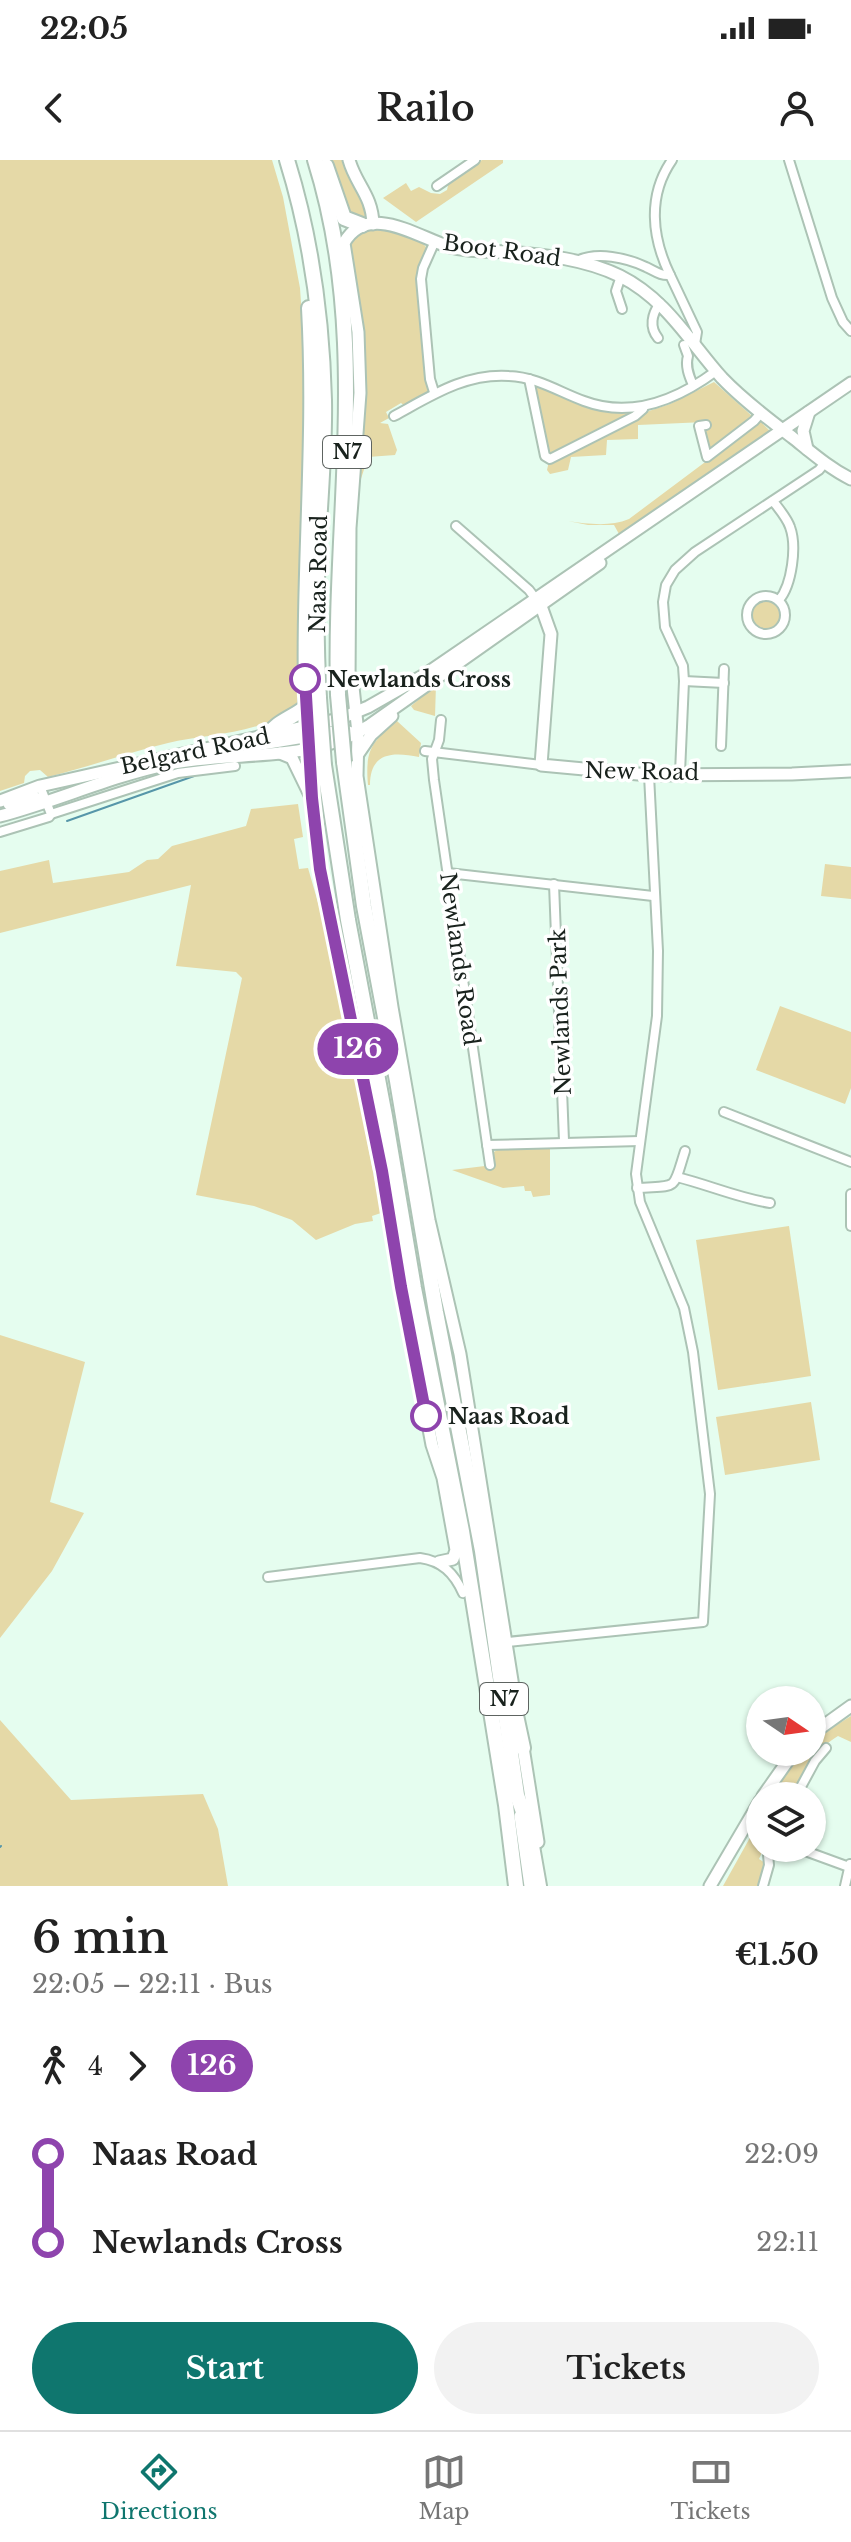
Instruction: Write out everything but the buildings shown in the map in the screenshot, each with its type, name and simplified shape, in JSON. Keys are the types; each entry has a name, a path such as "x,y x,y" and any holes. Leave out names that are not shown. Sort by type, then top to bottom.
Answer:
{"highway":[{"name":"Naas Road","path":"287,160 303,220 319,316 324,402 313,702 345,905 383,1101 414,1288 449,1458 506,1805 516,1886"},
{"name":"Naas Road","path":"315,160 340,280 348,388 338,579 338,695 352,744 364,906 454,1400 489,1604 517,1795"},
{"path":"324,160 344,218 368,224"},
{"path":"327,209 338,244 352,328 354,465"},
{"path":"308,731 313,702"},
{"path":"267,736 274,725 297,715 313,702"},
{"path":"382,1171 414,1288"},
{"name":"N7","path":"429,1220 454,1400"},
{"name":"N7","path":"463,1593 476,1617"},
{"name":"N7","path":"489,1604 523,1748"},
{"path":"517,1795 529,1829 538,1884"},
{"path":"525,1852 538,1884"}],"main road":[{"path":"349,160 355,177 371,203 368,224 348,236 344,243 360,361 349,584 353,714"},
{"name":"Boot Road","path":"368,224 403,227 464,249 577,261 621,276 660,303 690,344 761,413 824,464 851,479"},
{"path":"352,744 412,695 538,602 641,533 656,518 851,383"},
{"path":"807,450 803,431 809,412"},
{"path":"538,602 551,634 541,765"},
{"name":"Belgard Road","path":"0,803 40,786 213,747 308,731 375,703 538,602"},
{"path":"350,679 354,695 352,744"},
{"path":"354,695 364,702 375,703"},
{"path":"352,744 371,735 412,695"},
{"path":"213,747 271,744 308,731 340,731 352,744"},
{"path":"308,731 320,869 382,1171 406,1316 456,1550 453,1559 439,1562"},
{"name":"Belgard Road","path":"0,816 49,808 104,781 170,764 352,744"},
{"name":"Naas Road","path":"352,744 384,958 429,1220 460,1354 507,1642 523,1748 538,1884"},
{"path":"275,752 292,758 312,798"},
{"name":"New Road","path":"541,765 649,775 851,771"},
{"name":"Belgard Road","path":"40,786 57,791 104,781"},
{"name":"Belgard Road","path":"0,803 35,798 49,808"},
{"path":"826,1724 851,1706"},
{"name":"Naas Road","path":"517,1795 525,1852"},
{"path":"710,1886 745,1825"}],"street":[{"path":"437,186 475,160"},
{"path":"672,160 659,185 654,217 661,255 697,332 690,344"},
{"path":"789,160 832,298 843,322 851,331"},
{"path":"434,392 430,379 421,279 435,241"},
{"path":"577,261 587,256 630,260 663,275 670,275"},
{"path":"621,276 616,291 622,309"},
{"path":"658,338 652,320 653,312 660,303"},
{"name":"Boot Road","path":"690,344 686,361 693,385"},
{"path":"394,416 434,392 471,379 508,376 529,379 605,407 628,410 644,407 716,371"},
{"path":"529,379 545,456 550,459 635,416 644,407"},
{"path":"706,425 699,426 707,457 761,413"},
{"path":"680,773 683,666 665,627 663,602 666,585 675,570 695,552 818,471 824,464"},
{"path":"773,501 790,526 793,540 786,592 779,600"},
{"path":"456,526 529,590 538,602"},
{"path":"762,595 779,600 785,611 784,623 780,628 763,634 752,629 747,612 752,601 762,595"},
{"path":"721,746 724,669"},
{"path":"684,681 724,683"},
{"name":"Newlands Road","path":"441,720 439,740 430,752 490,1165"},
{"name":"New Road","path":"430,752 541,765"},
{"name":"Belgard Road","path":"0,832 46,820 49,808 178,773 235,766"},
{"path":"507,1642 703,1622 710,1494 693,1352 684,1308 637,1188 640,1141 657,1016 658,951 649,775"},
{"path":"40,786 49,808"},
{"path":"448,873 653,896"},
{"name":"Newlands Park","path":"554,884 564,1141"},
{"path":"724,1112 851,1162"},
{"path":"487,1145 640,1141"},
{"path":"637,1188 669,1187 676,1183 685,1151"},
{"path":"677,1177 707,1184 717,1191 770,1203"},
{"path":"851,1194 851,1226"},
{"path":"268,1577 420,1558 439,1562 457,1580 463,1593"},
{"path":"826,1857 850,1864 845,1886"},
{"path":"763,1886 769,1862"}],"shaded area":[{"path":"0,160 272,160 283,197 300,288 305,363 297,705 269,722 235,732 168,743 48,777 40,770 30,771 24,783 0,791"},
{"path":"327,160 346,160 373,220 352,216 343,210"},
{"path":"482,160 503,160 503,163 416,222 383,198 406,183 411,191 419,187 440,194 447,190 449,181"},
{"path":"374,228 409,234 426,247 419,285 428,390 425,396 406,407 401,403 386,412 389,418 380,423 388,424 397,450 395,455 368,457 359,485 360,428 346,247 352,236"},
{"path":"532,381 605,410 635,412 555,454 549,453"},
{"path":"714,382 752,416 715,446 709,448 704,438 705,422 638,425 638,439 607,440 606,455 571,457 568,470 550,474 547,470 549,461 595,442 649,411"},
{"path":"760,421 772,433 619,534 614,525 568,521 607,524 629,519"},
{"path":"766,600 777,604 781,615 777,626 766,630 755,626 751,615 755,604"},
{"path":"436,685 435,716 414,710 411,706"},
{"path":"397,721 421,743 419,757 392,755 379,760 368,785 372,748"},
{"path":"298,804 303,837 294,839 299,869 308,868 328,937 381,1213 372,1216 373,1221 355,1224 316,1240 292,1220 254,1206 196,1195 242,978 236,972 176,966 191,885 0,933 0,871 49,860 53,883 129,872 147,860 158,859 172,846 246,826 251,809"},
{"path":"825,864 851,867 851,899 821,896"},
{"path":"780,1006 851,1032 851,1088 845,1104 756,1070"},
{"path":"550,1147 550,1195 533,1197 524,1186 503,1188 452,1170 493,1165 494,1152 500,1148"},
{"path":"789,1226 811,1376 718,1390 696,1240"},
{"path":"0,1335 85,1362 50,1502 84,1513 52,1571 0,1638"},
{"path":"811,1402 820,1460 725,1475 716,1417"},
{"path":"851,1716 851,1742 838,1736 826,1745 826,1732"},
{"path":"0,1720 71,1800 203,1794 218,1829 228,1886 0,1886"},
{"path":"789,1766 807,1766 798,1782 779,1782"},
{"path":"746,1845 746,1862 767,1864 761,1886 723,1886"}],"waterway":[{"path":"67,821 194,776"}],"bus line":[{"name":"126","path":"305,679 320,869 382,1171 426,1416"}],"place":[{"name":"Newlands Cross","path":"305,679"},
{"name":"Naas Road","path":"426,1416"}]}
